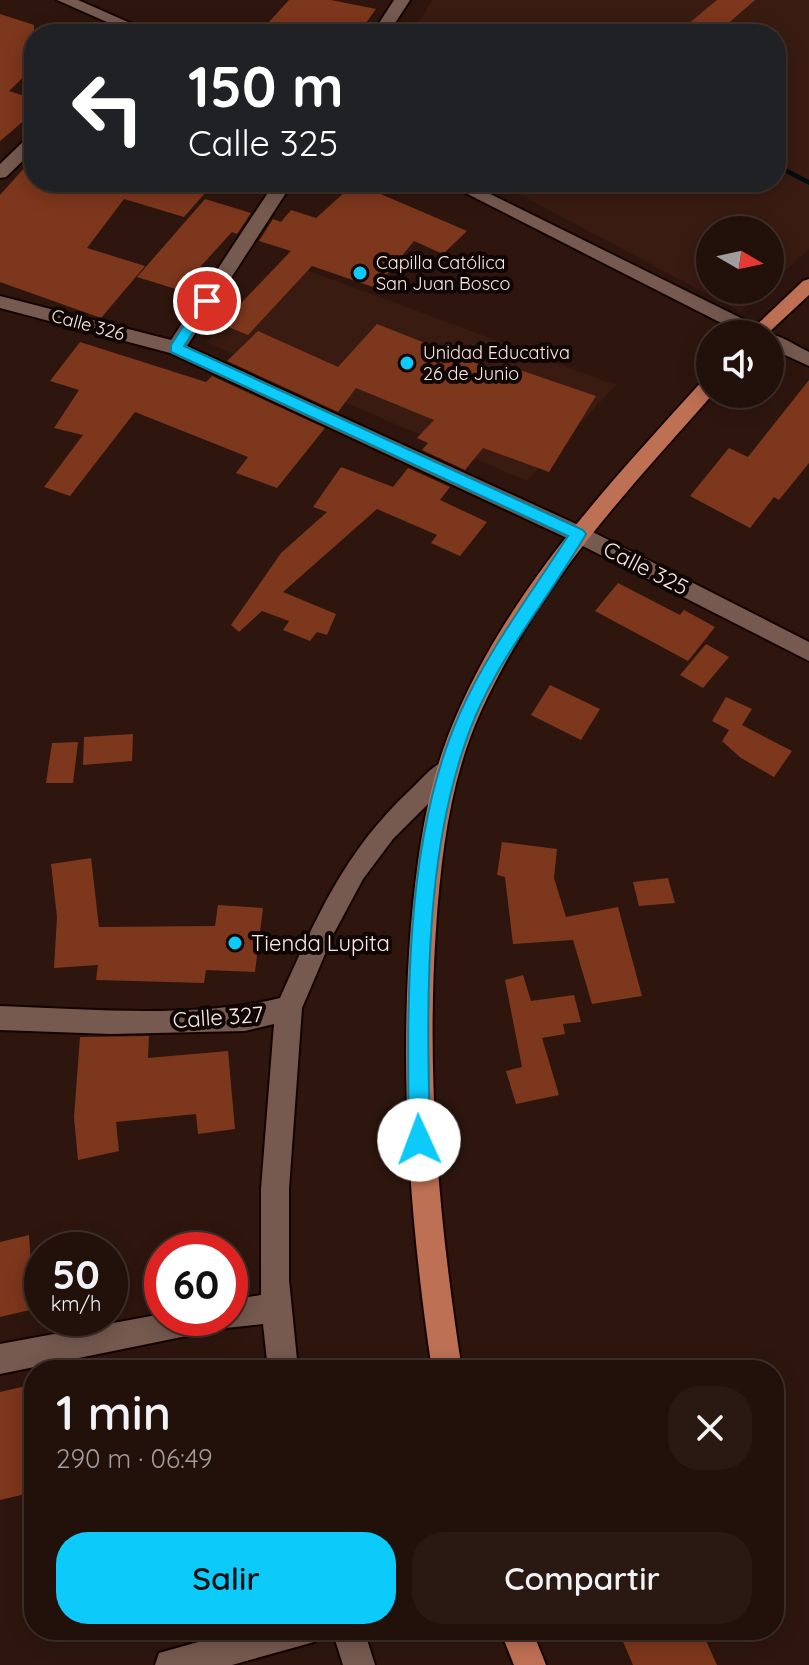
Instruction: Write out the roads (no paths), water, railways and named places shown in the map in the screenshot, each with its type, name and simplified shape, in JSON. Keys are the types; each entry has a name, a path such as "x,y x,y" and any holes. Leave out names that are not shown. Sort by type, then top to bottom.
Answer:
{"main road":[{"path":"772,320 809,285"},
{"path":"446,1360 424,1206 419,1140 417,1019 429,864 447,770 468,714 496,660 578,534 696,401"},
{"path":"520,1640 530,1665"}],"street":[{"path":"65,0 123,24"},
{"path":"386,24 402,0"},
{"path":"0,173 24,150"},
{"path":"176,348 277,192"},
{"path":"473,192 729,320"},
{"name":"Calle 326","path":"0,302 176,348"},
{"path":"784,347 809,360"},
{"name":"Calle 325","path":"176,348 578,534 809,652"},
{"name":"Calle 327","path":"0,1018 111,1022 245,1019 289,1008 323,929 366,854 392,823 447,770"},
{"path":"282,1360 275,1307 278,1106 289,1008"},
{"path":"248,1312 275,1307"},
{"path":"0,1359 144,1332"},
{"path":"171,1665 265,1640"},
{"path":"351,1640 359,1665"}],"waterway":[{"path":"786,170 809,183"}],"place":[{"name":"Capilla Católica San Juan Bosco","path":"360,273"},
{"name":"Unidad Educativa 26 de Junio","path":"407,363"},
{"name":"Tienda Lupita","path":"235,943"}]}
